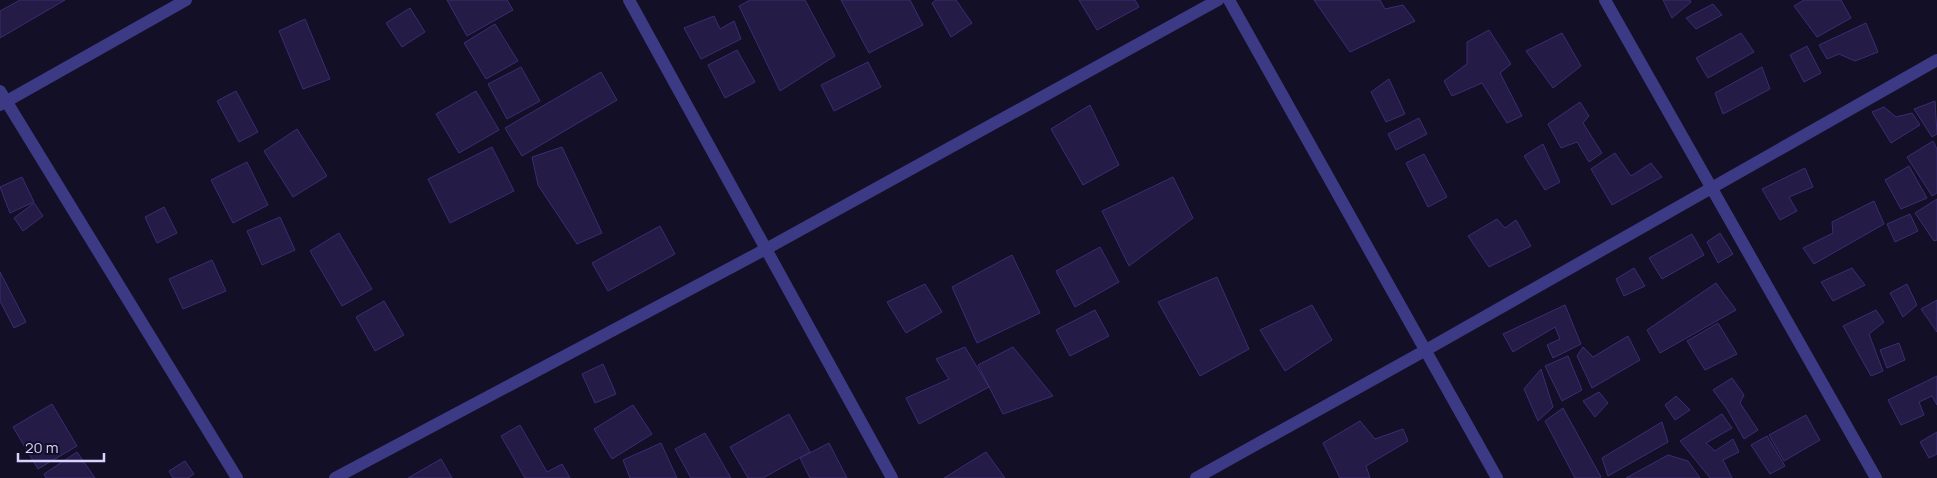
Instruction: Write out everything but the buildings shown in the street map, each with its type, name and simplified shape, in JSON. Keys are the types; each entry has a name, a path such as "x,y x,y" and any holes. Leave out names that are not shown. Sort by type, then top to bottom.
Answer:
{"street":[{"path":"186,0 2,99 237,478"},
{"path":"628,0 892,478"},
{"path":"335,478 766,249 1218,0"},
{"path":"1229,0 1497,478"},
{"path":"1606,0 1711,189 1876,478"},
{"path":"1196,478 1426,350 1937,60"}]}
